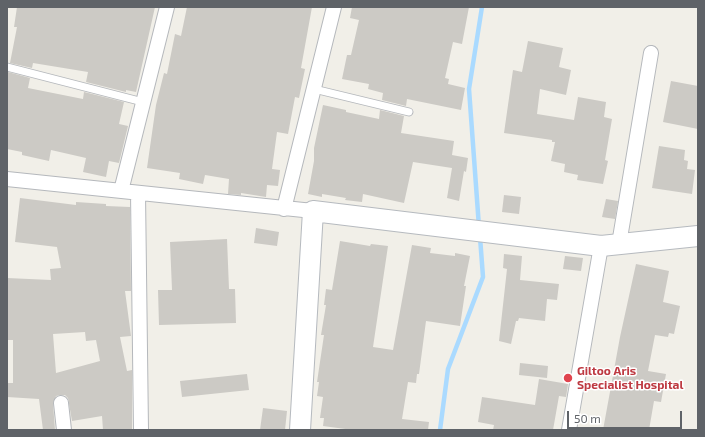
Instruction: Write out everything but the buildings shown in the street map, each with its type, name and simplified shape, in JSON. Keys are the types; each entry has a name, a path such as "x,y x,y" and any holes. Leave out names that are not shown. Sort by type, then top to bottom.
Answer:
{"street":[{"path":"121,191 167,7"},
{"path":"284,208 334,7"},
{"path":"569,430 651,54"},
{"path":"7,180 313,211 499,234 610,245 698,236"},
{"path":"138,193 141,430"},
{"path":"300,430 313,211"},
{"path":"61,403 64,430"}],"lane":[{"path":"7,67 143,102"},
{"path":"314,89 408,112"}],"waterway":[{"path":"479,227 469,89 482,7"},
{"path":"440,430 448,369 483,277 480,237"}],"place":[{"name":"Giltoo Aris Specialist Hospital","path":"568,378"}]}
